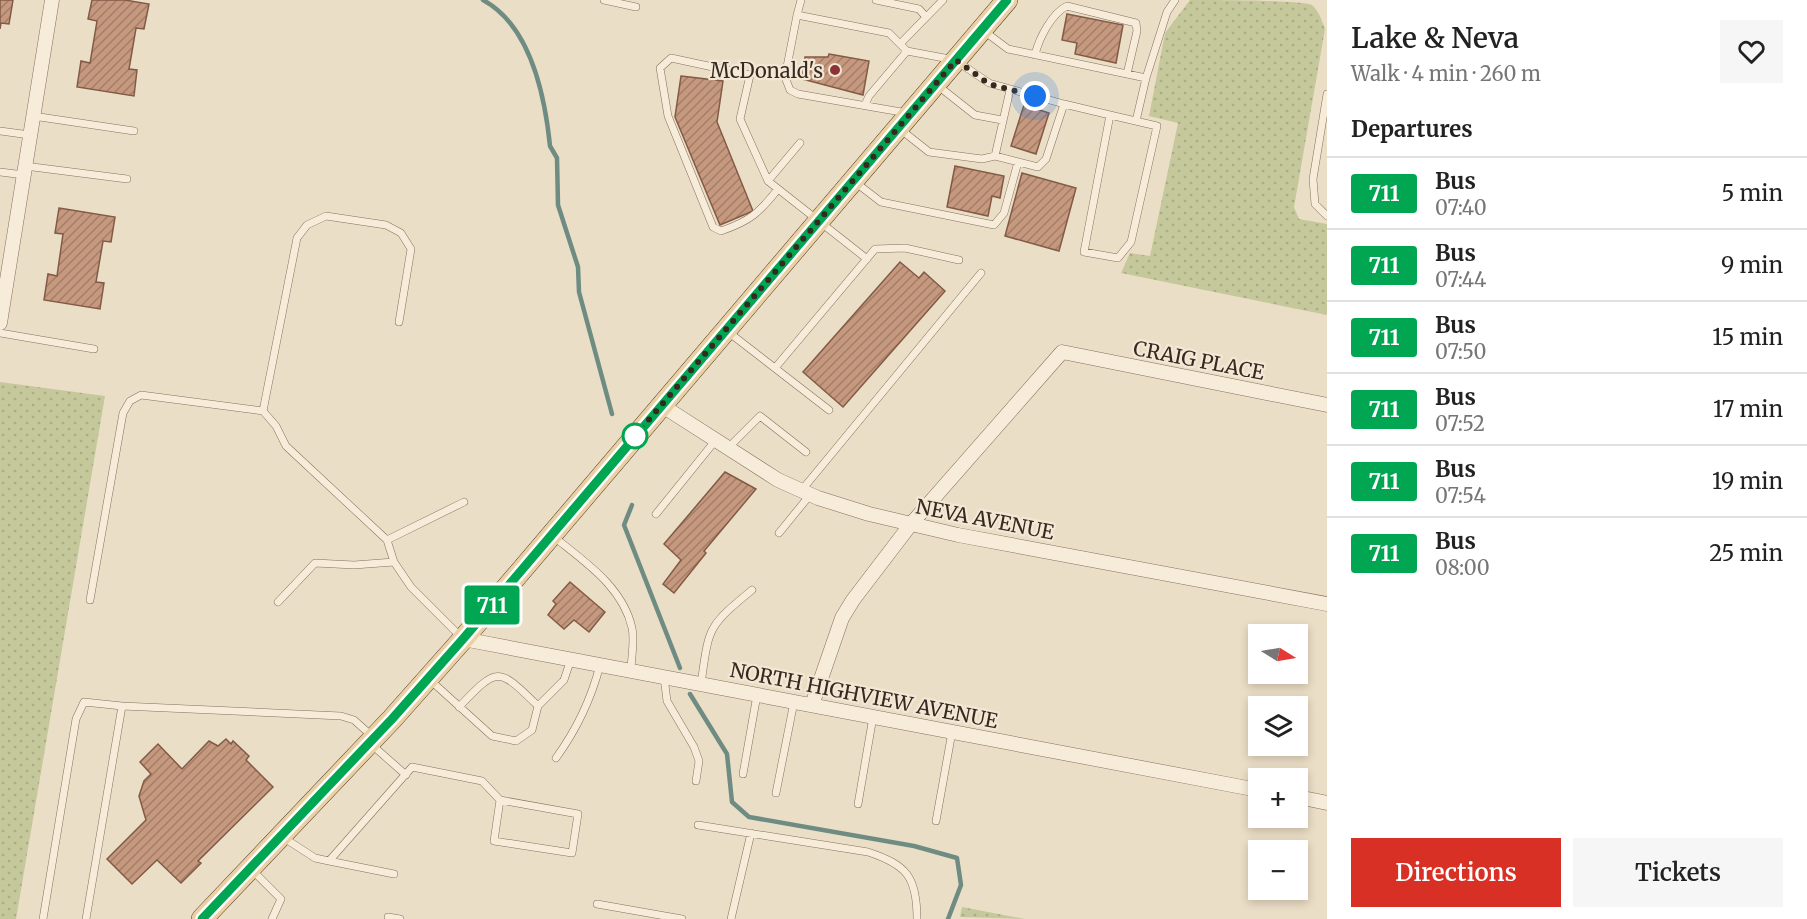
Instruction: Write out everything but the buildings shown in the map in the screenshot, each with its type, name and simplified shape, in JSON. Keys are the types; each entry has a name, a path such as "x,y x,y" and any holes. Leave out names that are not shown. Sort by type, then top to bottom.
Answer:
{"main road":[{"path":"202,919 372,740 463,639 1007,0"}],"street":[{"path":"0,323 52,0"},
{"name":"CRAIG PLACE","path":"911,524 1062,352 1327,405"},
{"name":"NEVA AVENUE","path":"661,405 778,480 806,493 869,514 1327,604"},
{"path":"812,705 842,618 911,524"},
{"name":"NORTH HIGHVIEW AVENUE","path":"463,639 1248,788"},
{"path":"1308,800 1327,803"}],"lane":[{"path":"604,0 636,7"},
{"path":"801,0 785,76 790,90 798,94 865,105 904,121 929,152 982,159 995,156 1038,166 1047,159 1064,104"},
{"path":"876,0 919,9 926,17"},
{"path":"900,44 943,0"},
{"path":"1136,121 1146,78 1167,12 1175,0"},
{"path":"1035,55 1038,44 1059,9 1067,6 1136,23 1137,31 1127,74"},
{"path":"797,15 889,33 907,51 956,60 989,84 1157,126 1131,242 1118,258 1084,252 1110,115"},
{"path":"982,30 1008,49 1146,78"},
{"path":"865,105 869,96 907,51"},
{"path":"778,189 761,211 747,223 721,231 713,227 668,116 660,68 671,58 750,75 740,119 768,180 820,219 867,259"},
{"path":"935,84 975,115 1002,120"},
{"path":"995,156 1010,90"},
{"path":"1327,94 1312,179 1315,204 1327,216"},
{"path":"33,116 134,131"},
{"path":"0,130 30,135"},
{"path":"768,180 800,143"},
{"path":"853,180 881,202 994,225 1004,213 1018,162"},
{"path":"0,172 24,170 127,179"},
{"path":"263,411 297,238 307,225 326,216 386,225 400,233 411,249 399,321"},
{"path":"775,368 875,249 905,248 959,260"},
{"path":"779,533 806,493 981,273"},
{"path":"726,330 829,410"},
{"path":"0,333 94,349"},
{"path":"90,600 123,413 130,401 141,396 263,411 276,426 286,446 387,540 394,562 411,587 463,639"},
{"path":"656,514 721,445 760,416 806,452"},
{"path":"387,540 464,502"},
{"path":"552,535 598,573 621,599 633,630 631,671"},
{"path":"278,602 315,563 354,565 394,562"},
{"path":"701,684 708,637 712,626 752,590"},
{"path":"428,678 492,736 509,741 523,738 532,730 538,706 564,680 571,659"},
{"path":"556,758 582,716 594,688 600,665"},
{"path":"459,707 487,678 502,676 514,683 538,706"},
{"path":"664,677 666,702 694,747 699,761 696,781"},
{"path":"742,774 757,695"},
{"path":"43,919 76,719 84,702 122,706 341,716 354,720 406,776"},
{"path":"776,793 794,702"},
{"path":"86,919 122,706"},
{"path":"858,804 873,717"},
{"path":"936,821 952,732"},
{"path":"329,861 412,768 482,781 500,800 578,814 572,853 494,841 500,800"},
{"path":"698,825 868,852 893,860 909,874 917,895 917,919"},
{"path":"731,919 751,833"},
{"path":"281,836 315,858 394,874"},
{"path":"250,868 281,898 272,919"},
{"path":"597,904 682,919"},
{"path":"388,917 400,919"}],"green space":[{"path":"1190,0 1304,3 1312,5 1321,19 1325,29 1294,207 1299,219 1327,224 1327,315 1121,273 1130,253 1150,256 1178,123 1149,116 1165,33"},
{"path":"0,382 105,396 16,919 0,919"},
{"path":"962,907 1025,919 960,917"}],"waterway":[{"path":"483,0 513,27 533,64 544,106 550,146 557,158 558,205 578,267 579,292 612,414"},
{"path":"632,505 624,525 680,668"},
{"path":"690,694 727,754 732,802 749,817 914,846 957,858 961,885 948,919"}],"bus line":[{"name":"711","path":"202,919 392,719 463,639 1007,0"}],"place":[{"name":"McDonald's","path":"835,70"}],"route":[{"path":"635,436 956,60 989,84 1035,96"}]}
